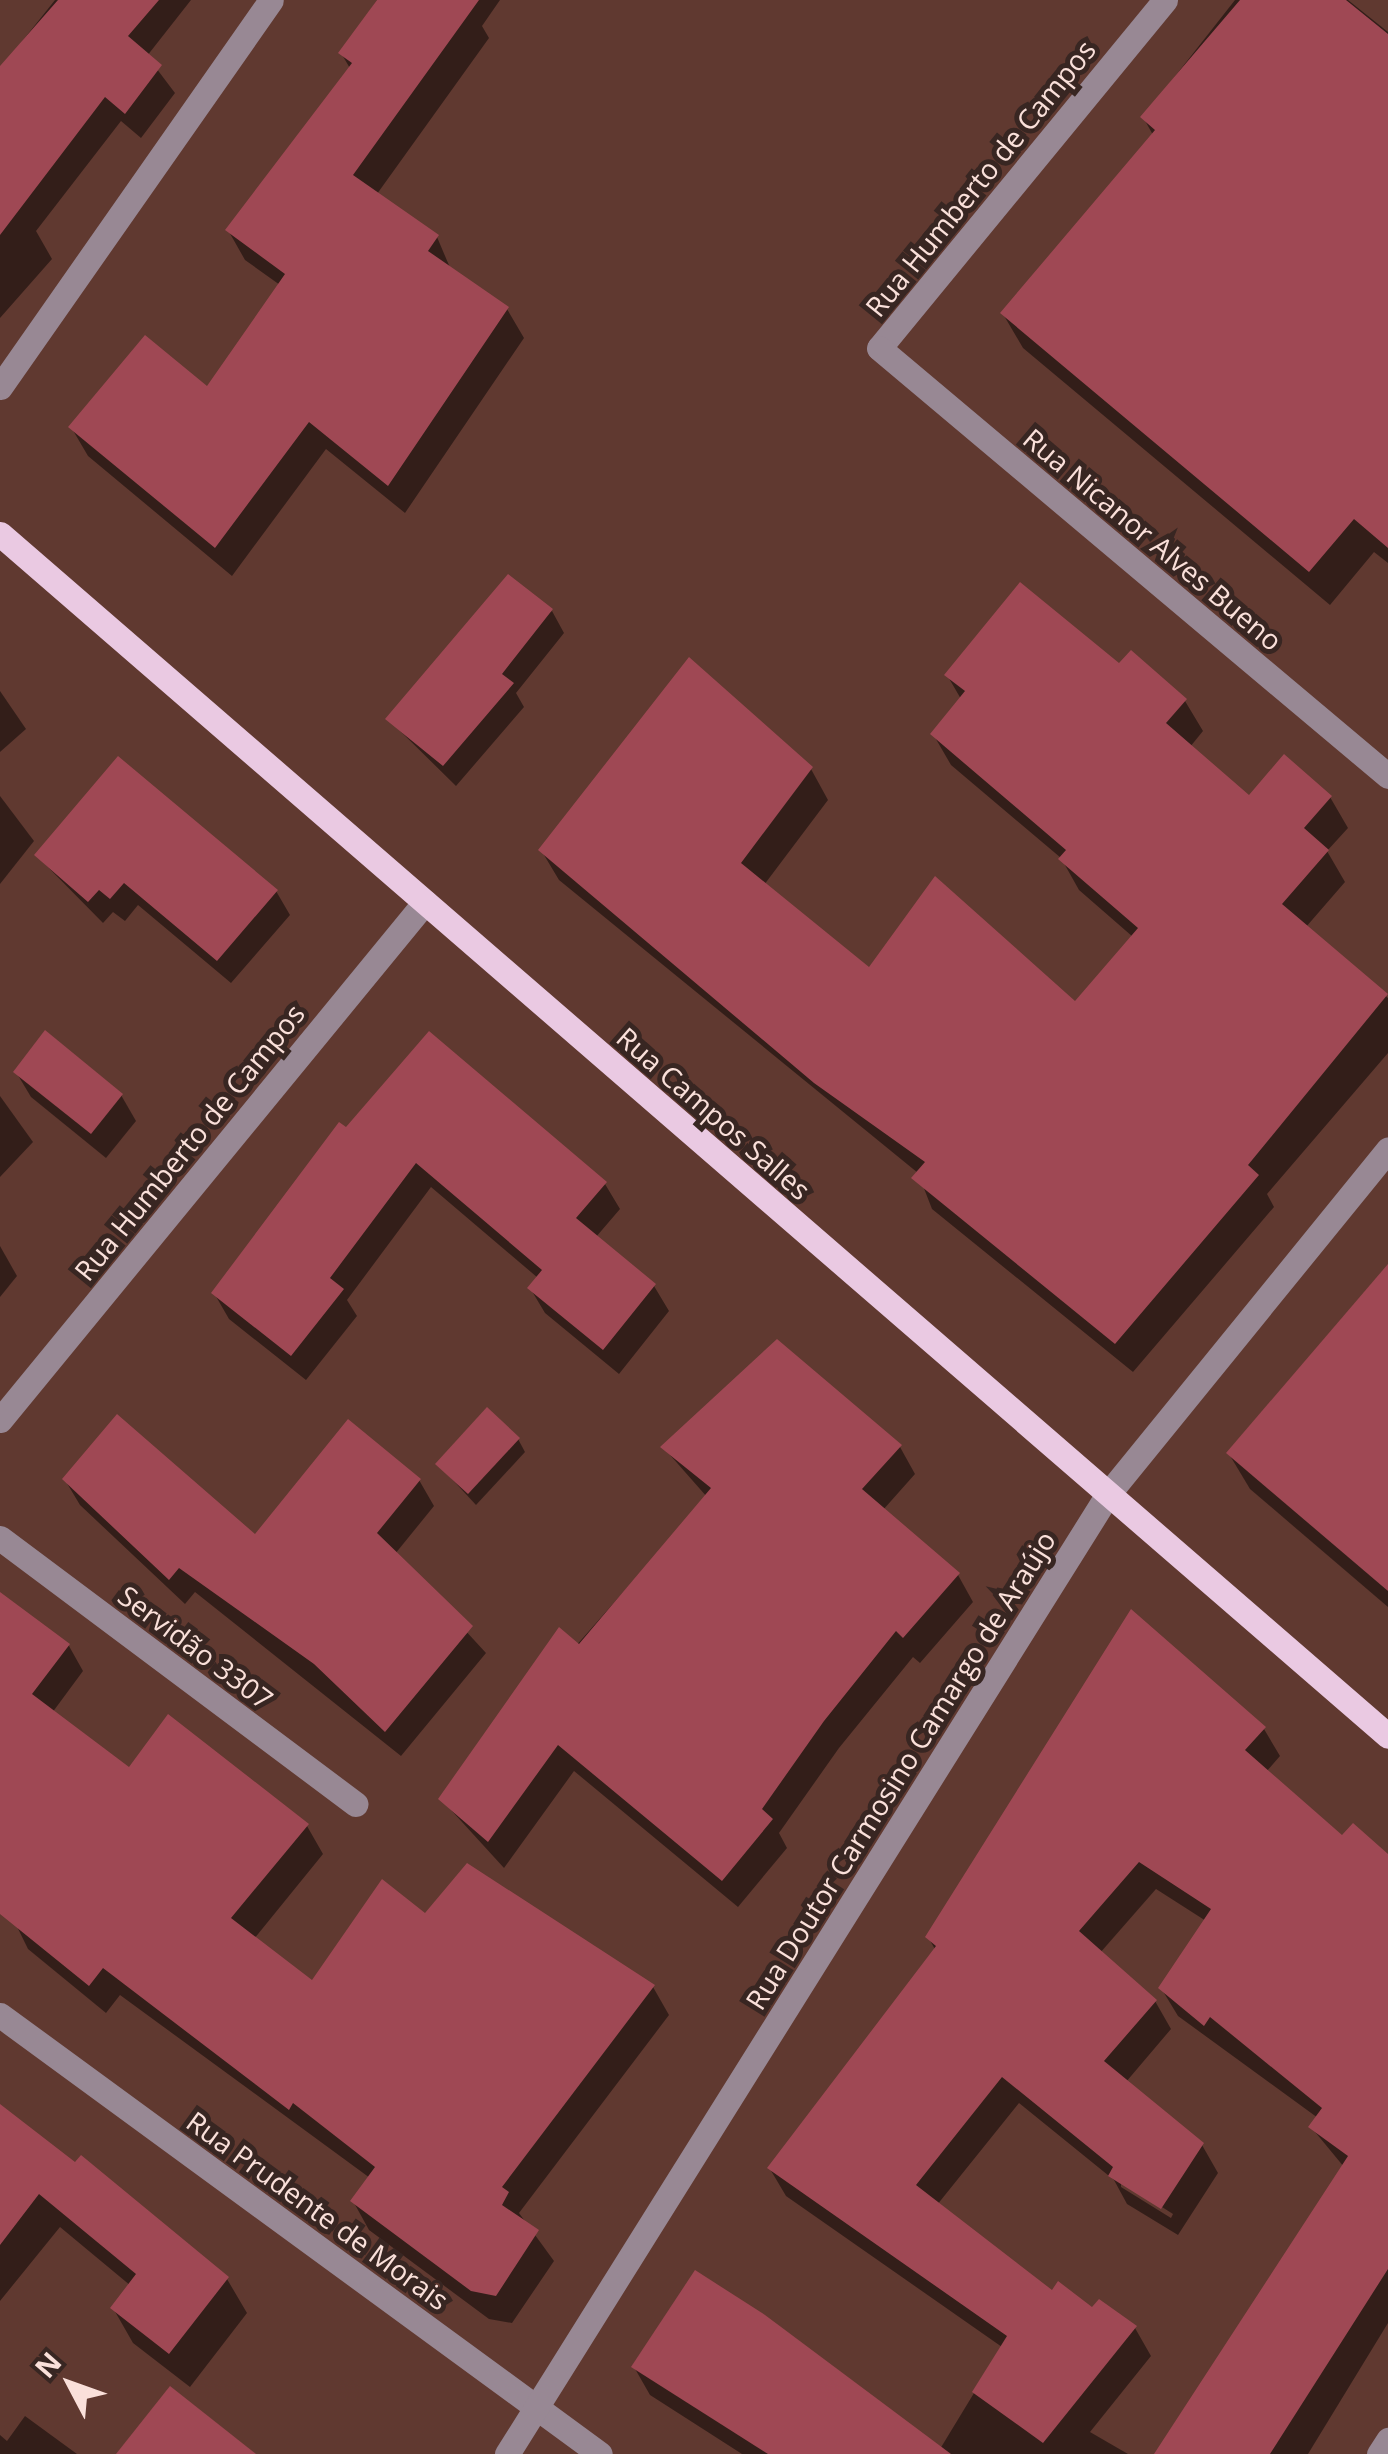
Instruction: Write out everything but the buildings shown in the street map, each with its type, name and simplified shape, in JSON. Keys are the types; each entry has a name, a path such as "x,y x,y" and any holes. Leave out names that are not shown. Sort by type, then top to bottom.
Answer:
{"main road":[{"name":"Rua Campos Salles","path":"0,534 1388,1736"}],"street":[{"path":"0,388 271,0"},
{"name":"Rua Humberto de Campos","path":"879,348 1164,0"},
{"name":"Rua Nicanor Alves Bueno","path":"879,348 1388,776"},
{"name":"Rua Humberto de Campos","path":"0,1420 425,902"},
{"name":"Rua Doutor Carmosino Camargo de Araújo","path":"507,2454 1108,1494 1388,1149"},
{"name":"Servidão 3307","path":"0,1538 355,1804"},
{"name":"Rua Prudente de Morais","path":"0,2015 600,2454"},
{"path":"1379,2454 1388,2440"}]}
